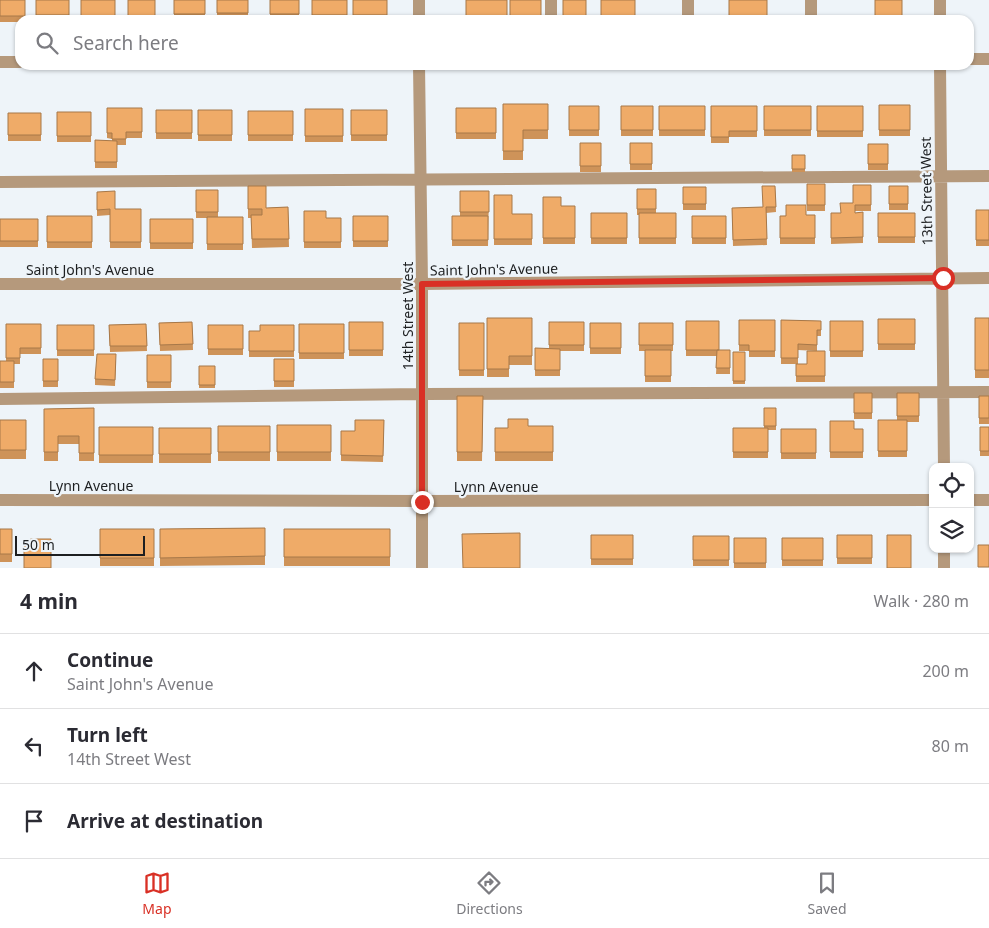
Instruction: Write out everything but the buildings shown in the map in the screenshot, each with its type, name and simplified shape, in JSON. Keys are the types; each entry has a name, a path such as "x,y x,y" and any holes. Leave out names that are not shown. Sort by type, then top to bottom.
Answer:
{"street":[{"path":"419,0 419,15"},
{"path":"551,0 551,15"},
{"path":"688,0 688,15"},
{"path":"811,0 812,15"},
{"path":"940,0 940,15"},
{"path":"974,58 989,59"},
{"path":"0,62 15,62"},
{"name":"14th Street West","path":"419,70 422,284 422,568"},
{"name":"13th Street West","path":"940,70 944,463"},
{"path":"0,182 989,176"},
{"name":"Saint John's Avenue","path":"0,284 422,284 989,278"},
{"path":"0,399 422,394 989,392"},
{"name":"Lynn Avenue","path":"0,500 422,502 929,500"},
{"path":"974,500 989,500"},
{"path":"944,553 944,568"}],"route":[{"path":"422,502 422,284 943,278"}]}
